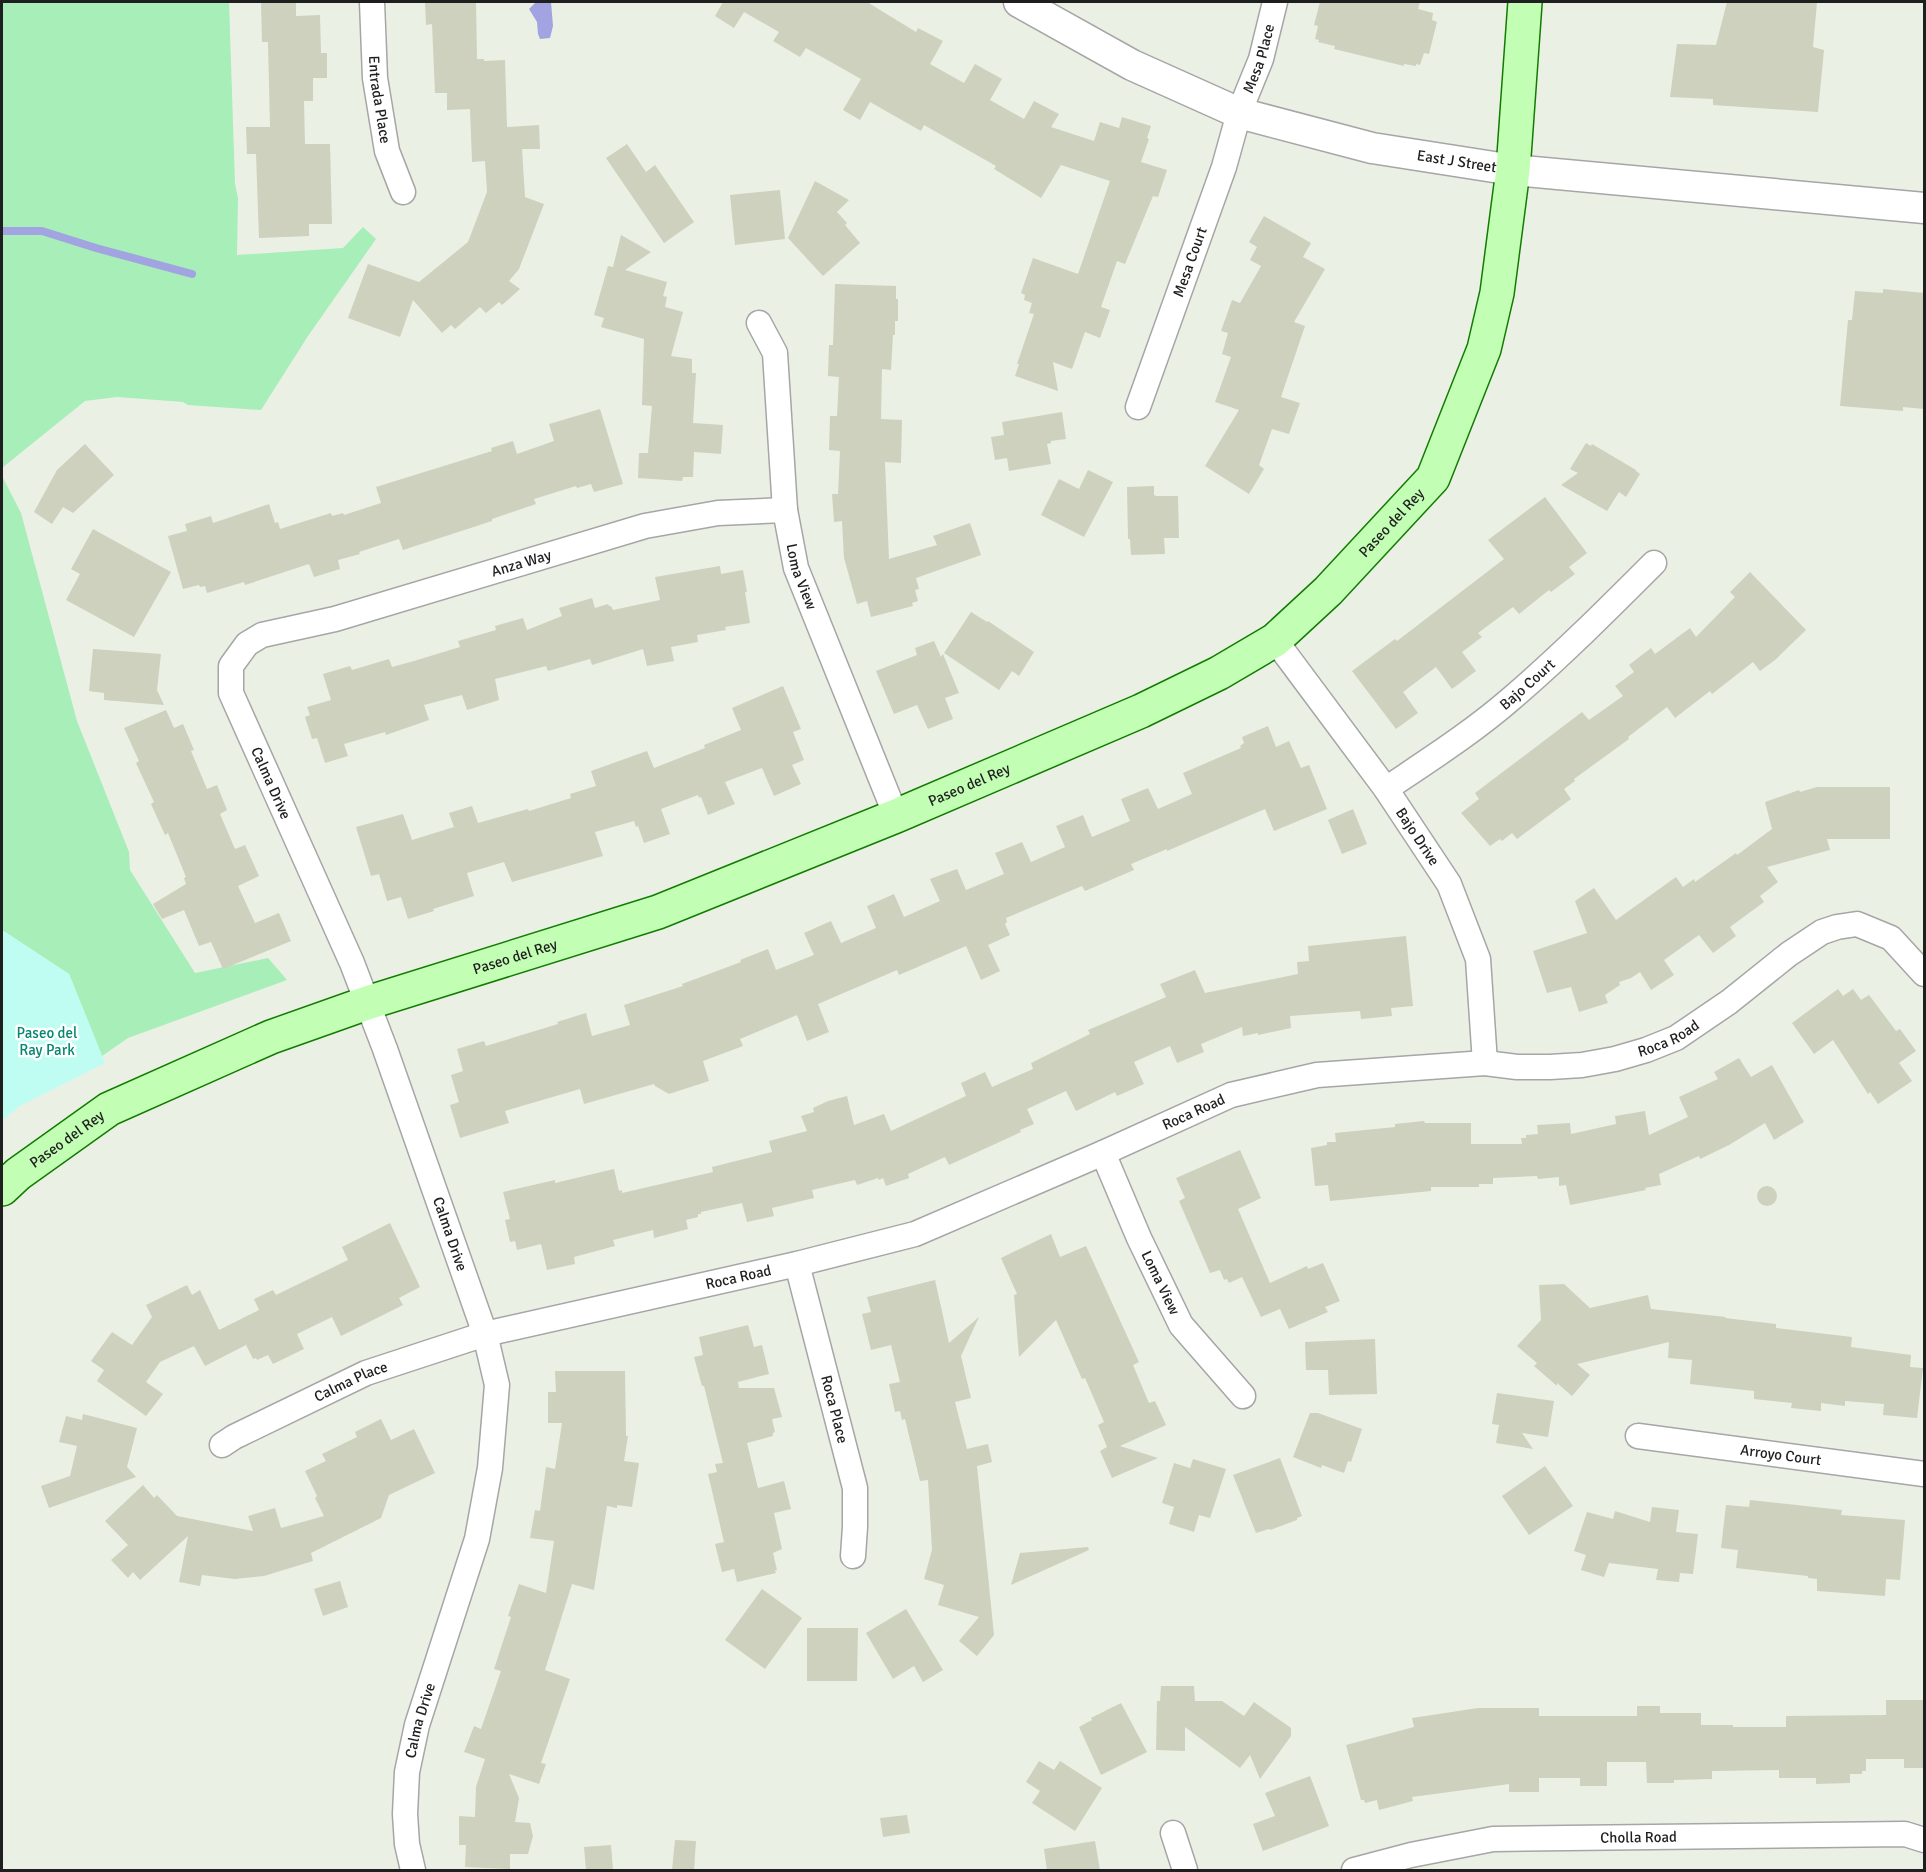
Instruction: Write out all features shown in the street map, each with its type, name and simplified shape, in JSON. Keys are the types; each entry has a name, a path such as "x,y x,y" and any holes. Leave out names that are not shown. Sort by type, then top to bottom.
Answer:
{"main road":[{"name":"Paseo del Rey","path":"2,1189 18,1174 109,1109 271,1037 367,1003 658,912 896,816 1141,711 1219,673 1275,640 1328,591 1433,478 1484,349 1497,293 1513,170 1525,2"}],"street":[{"name":"Entrada Place","path":"372,2 375,78 387,151 403,192"},
{"name":"East J Street","path":"1019,2 1132,65 1239,113 1372,148 1513,170 1924,208"},
{"name":"Mesa Place","path":"1239,113 1261,59 1275,2"},
{"name":"Mesa Court","path":"1138,407 1224,167 1239,113"},
{"name":"Loma View","path":"759,323 775,353 784,510 796,568 896,816"},
{"name":"Anza Way","path":"262,635 335,619 645,526 718,513 784,510"},
{"name":"Bajo Court","path":"1386,789 1511,700 1562,654 1654,563"},
{"name":"Calma Drive","path":"262,635 247,644 231,666 231,693 339,932 367,1003 485,1334 497,1385 490,1468 477,1539 417,1725 407,1772 405,1814 407,1844 413,1870"},
{"name":"Bajo Drive","path":"1275,640 1386,789 1449,884 1478,958 1485,1063"},
{"name":"Roca Road","path":"485,1334 797,1264 915,1234 1231,1095 1283,1082 1317,1075 1485,1063 1517,1067 1572,1065 1615,1059 1646,1050 1676,1038 1729,1002 1789,954 1822,932 1837,927 1857,924 1891,938 1924,974"},
{"name":"Loma View","path":"1102,1153 1139,1238 1181,1325 1243,1396"},
{"name":"Roca Place","path":"797,1264 855,1488 852,1556"},
{"name":"Calma Place","path":"222,1444 366,1373 485,1334"},
{"name":"Arroyo Court","path":"1638,1436 1924,1474"},
{"path":"1173,1833 1185,1870"},
{"name":"Cholla Road","path":"1354,1870 1411,1855 1493,1839 1905,1834 1924,1840"}],"green space":[{"path":"2,2 229,2 235,184 238,198 237,255 343,248 363,227 376,239 308,336 261,410 117,397 85,401 2,468"},
{"path":"2,476 21,513 77,721 129,852 130,870 195,973 268,958 287,980 128,1038 102,1056 69,974 2,930"},
{"name":"Paseo del Ray Park","path":"2,930 69,974 105,1063 20,1106 2,1121"}],"shaded area":[{"path":"536,2 551,2 553,26 550,38 540,39 538,34 537,22 529,9"}],"building":[{"path":"261,2 296,2 296,16 320,15 321,53 327,53 327,78 313,78 313,101 304,101 305,144 330,144 332,224 309,224 309,236 259,238 256,154 247,154 246,127 270,127 268,42 262,42"},
{"path":"425,2 476,2 477,59 505,60 507,127 539,125 540,149 522,149 525,197 544,204 519,269 509,281 520,289 502,305 499,302 486,313 480,307 455,329 451,325 442,333 413,300 400,337 348,318 368,264 419,282 468,242 487,192 485,161 472,162 470,109 447,110 447,93 435,93 432,24 426,25"},
{"path":"723,2 867,2 916,32 918,28 943,41 930,64 964,83 975,64 1002,79 990,100 1024,119 1034,101 1059,114 1051,127 1094,141 1100,122 1119,128 1122,117 1151,126 1141,162 1167,170 1158,197 1153,196 1125,264 1117,261 1101,307 1110,310 1100,338 1085,332 1072,369 1053,362 1058,391 1015,376 1034,314 1029,313 1032,303 1024,300 1025,295 1021,293 1033,258 1078,274 1110,181 1061,165 1041,198 994,169 996,166 924,125 921,131 870,102 860,120 843,110 861,79 806,48 800,57 773,41 779,32 744,12 734,28 715,16"},
{"path":"1320,2 1420,2 1418,9 1433,13 1432,20 1437,22 1429,54 1424,53 1420,65 1404,64 1404,66 1334,49 1335,46 1318,42 1319,40 1315,39 1318,26 1314,25"},
{"path":"1727,2 1817,2 1813,47 1824,50 1818,112 1713,105 1713,99 1670,97 1677,44 1716,45"},
{"path":"627,144 646,172 655,165 694,222 664,243 606,158"},
{"path":"815,181 849,200 837,212 860,243 823,276 788,238"},
{"path":"780,190 785,239 735,245 730,195"},
{"path":"1264,216 1311,243 1303,257 1325,269 1294,322 1305,326 1281,397 1300,403 1289,434 1272,429 1259,465 1264,469 1249,494 1205,466 1239,410 1215,402 1231,357 1222,354 1228,333 1221,331 1232,300 1240,303 1261,266 1250,260 1257,247 1249,242"},
{"path":"621,235 651,252 625,270 667,282 663,296 667,297 665,307 683,312 671,356 692,359 692,373 696,373 693,423 723,425 721,454 694,452 693,477 683,477 682,481 638,478 639,453 648,453 652,406 642,405 644,339 601,327 604,318 594,315 608,266 613,267"},
{"path":"835,284 896,286 898,321 895,321 895,335 893,335 891,370 882,369 881,419 902,420 901,463 885,462 889,559 937,545 933,536 970,523 981,555 916,578 919,589 915,590 918,601 912,603 913,606 871,617 867,601 857,604 844,558 842,521 834,522 832,494 838,494 840,451 829,450 830,416 837,416 839,377 828,376 829,345 833,345"},
{"path":"1883,289 1924,293 1924,409 1903,407 1903,411 1840,406 1848,320 1852,320 1855,291 1883,293"},
{"path":"600,409 623,484 594,492 591,484 577,488 576,486 534,499 536,504 492,519 492,521 403,550 399,539 338,560 340,569 314,577 309,564 245,585 244,582 207,593 205,586 200,587 199,585 183,589 168,536 187,531 185,524 211,516 213,523 269,504 275,523 278,522 280,529 331,513 332,516 343,513 344,515 381,503 376,487 492,451 491,448 513,441 517,454 554,441 549,424"},
{"path":"1062,412 1066,439 1051,441 1047,444 1051,464 1009,471 1007,458 995,460 991,437 1004,435 1002,422"},
{"path":"1586,443 1591,446 1592,444 1640,474 1626,497 1619,492 1607,511 1561,485 1578,473 1570,469"},
{"path":"85,444 114,475 73,513 63,507 52,524 34,512 57,470"},
{"path":"1088,470 1113,482 1084,537 1041,515 1059,479 1079,489"},
{"path":"1154,486 1156,496 1178,496 1179,538 1164,538 1165,554 1131,555 1130,539 1128,539 1127,487"},
{"path":"1545,497 1587,553 1569,567 1575,574 1551,592 1549,590 1519,614 1513,607 1478,633 1482,637 1462,652 1476,671 1452,689 1436,667 1403,692 1418,713 1396,729 1352,671 1395,639 1397,641 1504,559 1488,540"},
{"path":"93,529 171,572 134,637 66,600 80,574 71,569"},
{"path":"720,566 721,574 743,570 750,623 697,635 698,642 671,647 674,661 647,666 643,649 592,665 590,659 548,671 546,666 495,679 499,700 467,710 462,695 424,705 429,720 386,735 385,732 344,744 348,756 325,763 317,738 312,739 305,717 310,715 307,707 331,700 323,674 350,666 352,670 389,659 392,667 414,661 460,647 458,641 496,630 495,626 523,618 527,630 562,616 559,608 592,598 595,608 608,604 613,610 660,600 655,577"},
{"path":"1750,572 1806,630 1760,671 1753,662 1712,694 1710,691 1675,718 1667,707 1628,737 1629,739 1574,779 1575,781 1564,789 1571,799 1517,839 1512,833 1502,841 1500,839 1490,846 1461,813 1479,799 1475,793 1582,712 1589,720 1623,696 1615,686 1634,672 1629,665 1651,648 1655,654 1690,628 1696,637 1735,597 1730,592"},
{"path":"971,612 1034,652 1019,676 1012,671 999,690 944,653"},
{"path":"934,641 941,657 943,654 959,693 945,698 953,719 928,729 917,705 894,714 876,671 917,655 915,648"},
{"path":"93,649 161,654 157,690 164,705 104,700 104,693 89,691"},
{"path":"783,686 801,729 793,732 804,760 792,765 801,784 774,796 762,768 725,782 735,804 708,815 698,795 661,809 670,834 644,843 634,821 595,832 603,856 512,882 504,862 467,873 474,896 408,919 401,897 387,901 379,874 371,876 356,827 403,814 412,840 454,827 449,813 472,806 478,823 571,798 570,794 596,786 591,771 647,751 654,768 705,748 704,745 741,730 732,708"},
{"path":"166,710 174,728 183,724 194,750 191,751 207,789 217,785 227,810 220,814 235,849 245,845 259,876 238,886 255,923 279,913 291,941 223,969 211,942 199,946 184,910 162,919 153,904 186,884 184,878 186,877 168,833 165,835 151,804 154,802 136,763 139,761 124,728"},
{"path":"1268,726 1276,747 1289,741 1301,768 1309,765 1327,809 1274,831 1265,809 1131,864 1134,870 1085,891 1082,886 1006,918 1005,924 1010,935 988,945 1000,971 981,980 966,946 899,975 897,970 818,1004 829,1032 807,1041 797,1015 740,1039 743,1046 703,1061 709,1081 669,1094 654,1084 584,1104 580,1089 505,1111 509,1123 460,1138 450,1105 459,1102 451,1075 463,1071 457,1049 484,1041 486,1046 586,1013 592,1036 630,1025 624,1005 683,986 682,984 741,962 740,960 768,949 776,970 814,955 804,933 831,921 841,943 876,928 867,906 894,894 904,917 940,901 930,879 957,869 966,890 1004,874 995,853 1022,842 1031,862 1065,847 1056,826 1083,815 1092,837 1130,821 1121,799 1148,788 1158,809 1192,794 1183,773 1241,748 1240,746 1244,743 1242,737"},
{"path":"1817,787 1890,787 1890,839 1827,839 1830,850 1767,867 1778,882 1760,896 1764,902 1730,927 1736,936 1713,953 1699,935 1664,960 1674,975 1651,990 1640,972 1619,982 1620,985 1605,995 1608,1003 1579,1012 1571,987 1547,993 1533,951 1587,933 1575,901 1594,888 1616,920 1676,877 1683,887 1694,879 1695,882 1772,829 1765,802 1799,790 1800,792"},
{"path":"1353,809 1367,844 1342,854 1328,820"},
{"path":"1406,936 1413,1006 1391,1008 1392,1016 1361,1019 1360,1011 1290,1016 1291,1028 1243,1036 1242,1027 1201,1044 1204,1052 1177,1063 1170,1046 1134,1062 1144,1084 1117,1096 1115,1092 1076,1111 1066,1091 1027,1109 1034,1124 949,1165 945,1157 908,1174 909,1178 886,1186 883,1178 879,1180 878,1178 857,1185 855,1180 812,1190 814,1198 772,1208 774,1216 747,1222 742,1203 701,1212 698,1217 686,1220 688,1229 654,1238 653,1230 613,1240 615,1246 574,1257 575,1264 547,1270 541,1244 517,1250 515,1241 510,1242 505,1220 510,1219 503,1192 614,1169 619,1191 622,1190 622,1193 713,1172 712,1167 772,1152 769,1141 807,1131 801,1116 814,1112 813,1108 828,1101 847,1096 854,1125 884,1114 891,1131 966,1096 961,1083 985,1072 992,1087 1033,1069 1031,1063 1090,1034 1088,1030 1166,997 1160,984 1195,970 1205,993 1298,974 1297,962 1309,961 1308,946"},
{"path":"1838,989 1843,996 1853,989 1861,1000 1869,995 1896,1031 1900,1029 1916,1051 1899,1063 1912,1081 1878,1104 1870,1092 1868,1094 1833,1040 1814,1054 1792,1023"},
{"path":"1739,1058 1751,1077 1772,1065 1804,1122 1774,1140 1765,1123 1729,1145 1700,1159 1699,1156 1659,1174 1661,1185 1645,1188 1646,1190 1570,1205 1566,1185 1559,1186 1559,1177 1493,1178 1493,1184 1479,1184 1479,1187 1431,1187 1431,1191 1330,1201 1328,1185 1315,1186 1311,1148 1327,1145 1327,1142 1336,1142 1335,1133 1395,1127 1395,1124 1424,1121 1425,1123 1471,1123 1471,1144 1522,1144 1521,1138 1538,1134 1537,1125 1570,1123 1571,1134 1616,1124 1615,1116 1645,1111 1649,1135 1688,1117 1679,1097 1718,1079 1714,1072"},
{"path":"1240,1150 1261,1198 1238,1209 1270,1283 1307,1266 1308,1269 1323,1263 1340,1301 1325,1307 1328,1312 1289,1329 1280,1309 1261,1317 1242,1277 1229,1283 1227,1279 1224,1280 1220,1270 1210,1273 1179,1201 1185,1198 1176,1178"},
{"path":"1767,1186 1774,1189 1777,1196 1774,1203 1767,1206 1760,1203 1757,1196 1760,1189"},
{"path":"390,1223 420,1287 399,1298 403,1305 341,1336 332,1317 297,1334 304,1349 273,1364 268,1355 257,1360 253,1359 246,1345 205,1366 194,1346 160,1362 146,1382 163,1394 146,1416 97,1381 104,1370 91,1361 112,1332 132,1345 152,1317 146,1305 187,1285 192,1295 200,1290 219,1330 259,1310 254,1299 273,1290 276,1295 348,1260 342,1247"},
{"path":"1051,1234 1060,1257 1086,1246 1139,1362 1133,1365 1149,1403 1155,1401 1166,1425 1120,1446 1158,1458 1112,1478 1100,1451 1107,1447 1098,1425 1104,1422 1056,1320 1019,1357 1014,1295 1017,1294 1001,1258"},
{"path":"935,1280 949,1343 979,1317 961,1356 971,1398 955,1402 967,1449 988,1444 992,1462 977,1466 994,1635 977,1656 959,1641 979,1617 938,1605 944,1585 924,1579 932,1550 928,1480 920,1481 905,1419 902,1420 900,1411 895,1412 889,1384 900,1382 891,1345 871,1350 862,1314 871,1312 867,1297"},
{"path":"1564,1284 1590,1308 1648,1295 1651,1309 1726,1317 1776,1324 1776,1328 1852,1337 1851,1347 1911,1355 1910,1367 1923,1368 1917,1418 1883,1415 1884,1404 1845,1401 1845,1406 1821,1403 1821,1411 1791,1408 1792,1403 1754,1399 1754,1391 1690,1384 1692,1360 1668,1358 1669,1342 1577,1364 1590,1375 1572,1396 1534,1366 1537,1363 1517,1346 1541,1320 1539,1285"},
{"path":"748,1325 754,1347 762,1345 769,1374 738,1382 739,1388 774,1388 782,1417 772,1419 775,1432 773,1436 747,1443 758,1488 784,1481 791,1509 774,1513 782,1549 773,1553 776,1573 737,1582 734,1569 722,1572 715,1544 724,1542 708,1474 717,1472 715,1464 723,1463 704,1386 702,1386 694,1357 703,1355 699,1337"},
{"path":"1375,1339 1377,1394 1329,1395 1328,1370 1306,1370 1305,1342"},
{"path":"555,1371 625,1371 626,1436 628,1436 624,1461 639,1463 632,1507 607,1506 594,1590 572,1584 545,1670 570,1679 541,1763 546,1764 539,1784 509,1774 519,1798 515,1822 530,1823 533,1836 528,1854 510,1854 510,1869 465,1867 466,1845 459,1845 459,1816 475,1817 476,1787 485,1759 464,1752 474,1726 481,1729 501,1671 494,1669 519,1584 546,1593 554,1541 530,1538 535,1510 540,1511 546,1467 555,1469 562,1423 548,1423 548,1392 556,1392"},
{"path":"1497,1393 1554,1401 1548,1437 1522,1433 1533,1449 1496,1443 1499,1425 1492,1424"},
{"path":"1310,1413 1318,1413 1362,1429 1351,1462 1348,1461 1344,1473 1322,1465 1321,1468 1293,1457"},
{"path":"83,1414 137,1428 127,1467 136,1477 49,1508 41,1486 70,1476 77,1446 59,1442 66,1416 82,1420"},
{"path":"381,1419 391,1440 414,1429 435,1473 389,1495 381,1518 311,1553 313,1561 264,1576 235,1579 202,1575 200,1586 179,1582 188,1536 140,1580 133,1572 128,1578 111,1560 128,1545 105,1521 143,1485 154,1498 157,1495 177,1516 253,1531 248,1516 275,1508 281,1528 324,1516 305,1471 326,1461 322,1454 357,1437 355,1432"},
{"path":"1280,1458 1302,1516 1270,1530 1256,1533 1233,1475"},
{"path":"1193,1459 1226,1469 1210,1518 1199,1515 1194,1532 1169,1524 1174,1507 1162,1503 1174,1463 1190,1468"},
{"path":"1545,1466 1573,1506 1529,1535 1502,1496"},
{"path":"1750,1500 1842,1510 1841,1515 1905,1520 1900,1580 1886,1579 1885,1596 1817,1591 1817,1579 1808,1578 1808,1576 1736,1568 1738,1550 1721,1548 1726,1505 1749,1507"},
{"path":"1652,1507 1679,1510 1676,1532 1698,1534 1693,1574 1680,1573 1679,1582 1656,1580 1658,1569 1609,1563 1604,1577 1581,1570 1586,1555 1574,1551 1587,1512 1613,1519 1615,1511 1650,1522"},
{"path":"1088,1547 1089,1550 1011,1585 1020,1553"},
{"path":"340,1581 348,1607 323,1616 314,1589"},
{"path":"762,1589 802,1618 765,1669 725,1640"},
{"path":"906,1609 943,1670 923,1682 914,1666 893,1679 866,1633"},
{"path":"807,1628 858,1628 857,1681 807,1681"},
{"path":"1161,1686 1194,1686 1195,1701 1222,1701 1244,1716 1254,1702 1291,1728 1291,1736 1260,1779 1250,1755 1240,1768 1185,1727 1185,1751 1156,1750 1157,1701 1160,1701"},
{"path":"1886,1700 1924,1700 1924,1768 1904,1768 1904,1759 1866,1759 1866,1771 1862,1771 1862,1774 1850,1774 1850,1783 1816,1784 1816,1778 1779,1778 1779,1770 1712,1771 1712,1779 1647,1783 1646,1762 1607,1762 1607,1786 1580,1786 1580,1778 1539,1778 1539,1792 1509,1792 1509,1784 1412,1797 1413,1801 1379,1810 1377,1800 1365,1803 1361,1800 1346,1745 1414,1727 1412,1718 1478,1708 1539,1708 1539,1716 1637,1716 1637,1706 1660,1706 1660,1713 1701,1713 1701,1725 1786,1727 1786,1716 1886,1715"},
{"path":"1121,1703 1147,1752 1101,1775 1079,1727 1092,1720 1091,1718"},
{"path":"1039,1761 1054,1770 1060,1761 1102,1788 1075,1831 1032,1803 1040,1791 1026,1782"},
{"path":"1310,1776 1329,1826 1263,1851 1253,1824 1275,1816 1265,1793"},
{"path":"907,1815 910,1833 883,1837 880,1818"},
{"path":"675,1840 696,1841 694,1870 672,1870"},
{"path":"1095,1841 1100,1870 1047,1870 1044,1849"},
{"path":"611,1845 613,1870 586,1870 584,1847"}],"waterway":[{"path":"3,231 42,231 192,274"}]}
